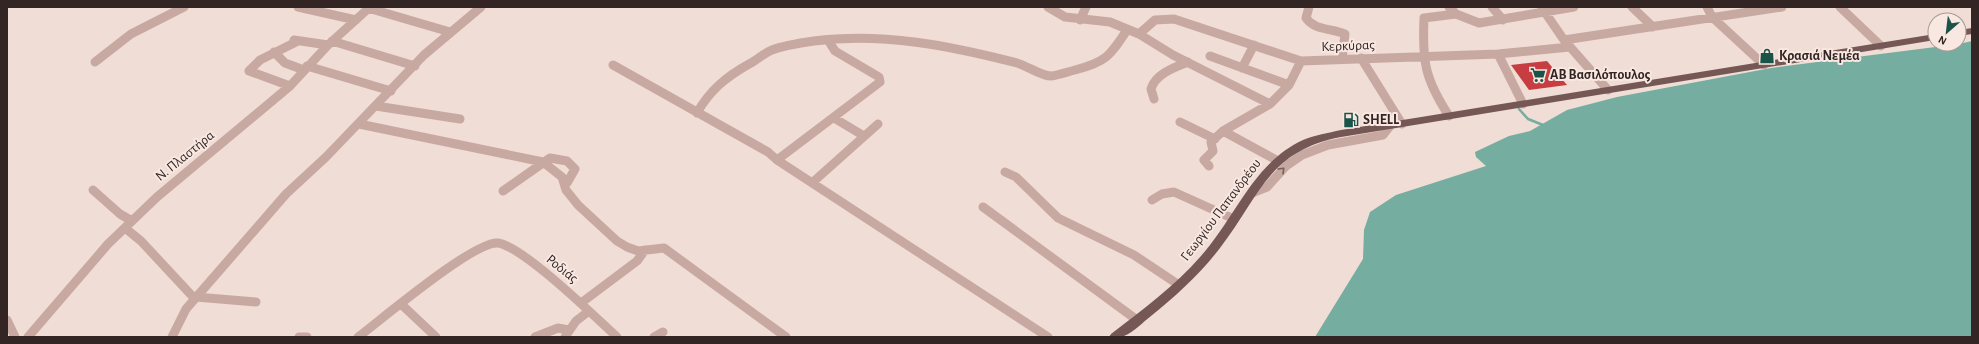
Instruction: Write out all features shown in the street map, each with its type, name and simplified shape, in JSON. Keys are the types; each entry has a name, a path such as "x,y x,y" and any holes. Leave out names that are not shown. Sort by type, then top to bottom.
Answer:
{"main road":[{"name":"Γεωργίου Παπανδρέου","path":"1115,337 1178,285 1206,259 1252,193 1278,161 1301,146 1318,139 1449,116 1927,38"}],"street":[{"path":"95,62 131,34 184,7"},
{"path":"299,7 356,20"},
{"path":"172,337 186,309 281,199 359,124 450,32 481,7"},
{"path":"1048,7 1065,17 1080,20 1110,22 1139,34 1188,62 1270,104"},
{"path":"1080,20 1086,7"},
{"path":"1309,7 1306,18 1308,22 1322,28 1345,34 1342,59"},
{"path":"1448,7 1456,14 1478,23 1503,20 1543,10 1574,7"},
{"path":"1492,7 1503,20"},
{"path":"1632,7 1653,27"},
{"path":"1707,7 1712,17 1764,65"},
{"path":"1564,40 1782,7"},
{"path":"1840,7 1881,46"},
{"path":"369,8 450,32"},
{"name":"Ν. Πλαστήρα","path":"28,337 108,244 128,224 157,197 290,86 330,43 369,8"},
{"path":"1543,10 1564,40 1608,90"},
{"path":"1449,116 1433,92 1426,77 1422,56 1424,18 1456,14"},
{"name":"Κερκύρας","path":"1139,34 1153,21 1170,18 1301,61 1498,54 1570,47"},
{"path":"697,113 706,96 720,81 774,49 808,42 859,37 965,50 1031,68 1046,76 1054,76 1093,66 1104,61 1109,57 1127,30"},
{"path":"290,86 249,71 260,60 294,40 330,43 415,66"},
{"path":"777,160 880,82 879,78 834,51 828,40"},
{"path":"1242,68 1254,45"},
{"path":"274,52 285,63 391,92"},
{"path":"1498,54 1523,104"},
{"path":"1210,56 1289,85"},
{"path":"1361,58 1402,124"},
{"path":"1209,166 1204,160 1212,151 1211,142 1223,131 1270,104 1289,85 1301,61"},
{"path":"1154,100 1151,89 1153,83 1169,70 1188,62"},
{"path":"613,65 768,152 777,160 813,182 872,223 1048,337"},
{"path":"376,106 460,119"},
{"path":"834,118 864,136"},
{"path":"1180,122 1215,139"},
{"path":"359,124 543,162 565,179 567,184"},
{"path":"813,182 878,124"},
{"path":"1252,193 1266,187 1291,161 1312,150 1328,145 1378,136 1390,126"},
{"path":"1223,131 1278,161"},
{"path":"503,191 547,159 558,158 567,161 575,169 567,184 566,190 570,198 627,248 645,250 664,248 786,337"},
{"path":"1005,172 1016,177 1058,218 1069,225 1134,255 1178,285"},
{"path":"93,190 120,214 141,241 195,298 256,302"},
{"path":"1152,200 1162,194 1174,192 1234,219"},
{"path":"983,207 1137,320"},
{"name":"Ροδιάς","path":"401,304 479,247 493,243 505,245 541,270 589,310 617,337"},
{"path":"581,303 637,261 645,250"},
{"path":"358,337 401,304 436,337"},
{"path":"535,337 558,328 567,333 576,321 589,310"},
{"path":"7,320 15,337"},
{"path":"298,337 307,337"}],"water":[{"path":"1972,41 1972,337 1315,337 1363,259 1364,230 1370,212 1396,195 1486,166 1476,157 1475,152 1509,136 1530,131 1567,110 1617,97 1771,68 1927,48 1927,52 1967,52 1967,42"}],"building":[{"name":"ΑΒ Βασιλόπουλος","path":"1547,61 1567,85 1529,90 1511,65"}],"waterway":[{"path":"1519,109 1528,119 1543,125"}],"place":[{"name":"Κρασιά Νεμέα","path":"1767,56"},
{"name":"ΑΒ Βασιλόπουλος","path":"1538,75"},
{"name":"SHELL","path":"1351,120"}]}
